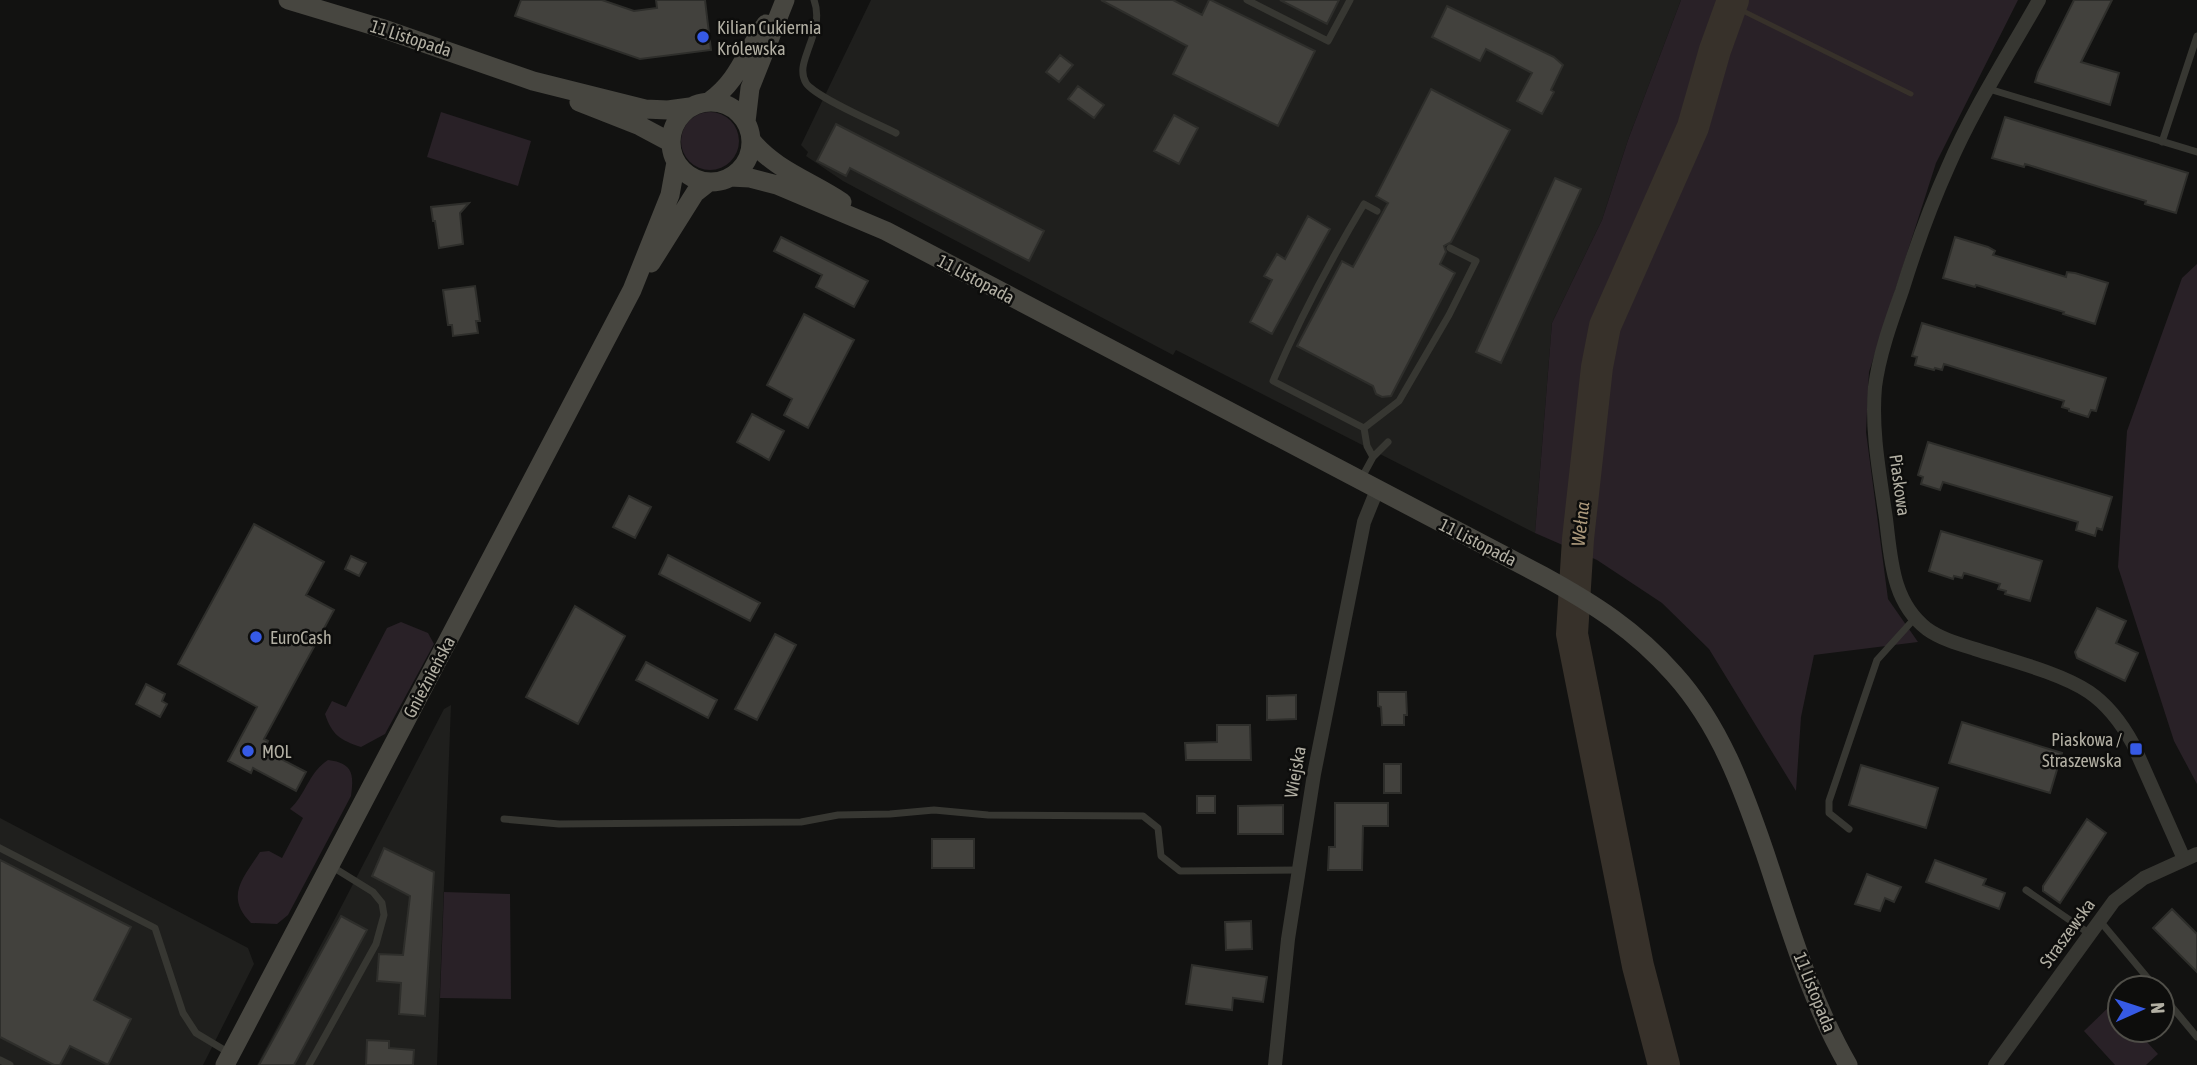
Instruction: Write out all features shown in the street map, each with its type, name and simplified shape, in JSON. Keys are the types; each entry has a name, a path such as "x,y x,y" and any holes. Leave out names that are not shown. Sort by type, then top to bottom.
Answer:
{"main road":[{"name":"11 Listopada","path":"288,0 393,32 533,81 645,109 690,107"},
{"path":"785,0 750,88 750,152 745,162 730,177 720,181 709,182 690,176 676,162 670,142 675,122 690,107 710,101 725,90 763,29 785,0"},
{"name":"11 Listopada","path":"533,81 572,100 640,126 670,142"},
{"path":"710,101 731,107 740,113 748,132"},
{"name":"11 Listopada","path":"748,132 762,155 887,231"},
{"name":"Gnieźnieńska","path":"228,1059 632,290 670,195 676,162"},
{"name":"11 Listopada","path":"730,177 750,178 777,185 887,231 1598,606 1654,652 1676,675 1720,740 1748,804 1812,992 1848,1065"},
{"name":"Gnieźnieńska","path":"632,290 671,234 695,193 709,182"}],"street":[{"name":"Piaskowa","path":"2039,0 1949,165 1894,312 1875,385 1875,440 1893,574 1899,594 1915,618 1929,630 1950,640 2066,680 2101,702 2125,730 2190,857"},
{"name":"Wiejska","path":"1275,1065 1288,939 1316,761 1369,485"},
{"name":"Straszewska","path":"1995,1065 2114,901 2144,878 2190,857"}],"lane":[{"path":"814,0 817,22 803,62 807,85 896,133"},
{"path":"1247,0 1328,41 1350,0"},
{"path":"2162,142 2197,36"},
{"path":"1989,89 2197,152"},
{"path":"1364,428 1273,381 1296,331 1364,204 1377,211"},
{"path":"1364,428 1399,401 1449,315 1476,261 1450,248"},
{"path":"1364,428 1367,446 1373,457 1369,485"},
{"path":"1373,457 1388,442"},
{"path":"1849,829 1829,813 1829,801 1877,660 1915,618"},
{"path":"505,819 559,824 801,822 838,815 934,810 988,815 1143,816 1158,828 1161,856 1180,871 1299,870"},
{"path":"0,848 155,928 183,1013 196,1033 228,1059"},
{"path":"309,1065 376,944 384,915 382,903 373,892 330,866"},
{"path":"2026,890 2091,934"},
{"path":"2100,921 2144,974"},
{"path":"2176,1012 2197,1037"},
{"path":"0,1060 10,1065"}],"shaded area":[{"path":"871,0 1681,0 1628,140 1602,220 1552,323 1535,533 1176,350 1173,355 843,181 806,156 808,152 801,145"},
{"path":"1681,0 2018,0 1936,163 1869,372 1866,432 1888,599 1918,642 1814,655 1801,717 1796,791 1709,649 1662,603 1597,560 1535,533 1552,323 1602,220 1628,140"},
{"path":"441,112 531,141 518,186 427,157"},
{"path":"704,112 716,112 731,120 739,135 739,147 731,162 716,170 704,170 689,162 681,147 681,135 689,120"},
{"path":"2197,264 2197,784 2174,741 2118,567 2127,431 2182,278"},
{"path":"401,622 428,633 434,644 385,734 361,747 342,739 334,732 325,714 332,701 346,707 387,628"},
{"path":"451,705 437,1065 257,1065 444,709"},
{"path":"328,760 343,764 350,771 351,796 288,915 277,924 251,923 239,904 239,887 243,878 260,852 269,851 282,858 303,818 290,809 316,771"},
{"path":"0,818 248,948 254,964 203,1065 0,1065"},
{"path":"444,892 510,894 511,999 440,998"},
{"path":"2106,1010 2106,1044 2149,1044 2158,1054 2146,1065 2115,1065 2084,1031"}],"building":[{"path":"521,0 602,0 634,11 657,8 656,0 705,0 711,50 640,59 515,16"},
{"path":"1101,0 1173,0 1202,15 1211,0 1315,51 1278,126 1173,74 1187,46"},
{"path":"1280,0 1339,0 1327,24"},
{"path":"2074,0 2112,0 2081,62 2119,73 2110,105 2035,82"},
{"path":"1447,6 1554,57 1563,65 1551,90 1554,92 1542,114 1517,101 1532,73 1486,49 1480,61 1432,37"},
{"path":"1060,55 1073,65 1059,82 1046,72"},
{"path":"1078,86 1104,105 1094,118 1068,99"},
{"path":"1431,89 1510,130 1451,242 1444,246 1446,252 1440,264 1455,273 1391,396 1382,397 1376,394 1373,386 1297,346 1342,261 1353,267 1388,203 1376,196"},
{"path":"1174,115 1198,128 1179,164 1154,151"},
{"path":"2005,117 2188,173 2176,213 2145,204 2146,201 2025,164 2024,167 1992,158"},
{"path":"836,124 1044,231 1029,261 850,168 846,176 817,161"},
{"path":"1555,178 1581,189 1501,363 1476,352"},
{"path":"469,203 460,213 463,244 439,248 431,207"},
{"path":"1308,216 1330,229 1272,334 1250,322 1272,280 1264,276 1277,254 1285,259"},
{"path":"781,237 868,281 854,307 816,287 822,275 774,251"},
{"path":"1955,237 1988,247 1995,251 1993,255 2066,277 2067,272 2075,273 2108,283 2095,324 1976,285 1975,287 1943,278"},
{"path":"475,286 480,321 476,321 478,333 453,336 452,325 448,325 443,290"},
{"path":"804,314 854,340 808,428 784,415 792,399 767,385"},
{"path":"1922,323 2106,378 2096,411 2091,410 2088,417 2062,407 2064,401 1944,364 1942,370 1915,365 1917,357 1912,356"},
{"path":"752,414 784,431 769,460 737,442"},
{"path":"1928,442 2112,497 2102,530 2097,528 2095,536 2076,530 2078,522 1943,482 1940,490 1921,484 1923,477 1918,475"},
{"path":"629,496 651,507 635,538 613,527"},
{"name":"EuroCash","path":"254,524 324,562 306,595 334,610 264,739 268,741 264,750 306,772 296,791 253,768 251,773 228,761 257,707 178,664"},
{"path":"1941,531 2042,561 2030,601 2005,594 2006,591 1998,589 2000,584 1964,573 1962,578 1954,576 1953,579 1929,571"},
{"path":"668,555 760,603 750,621 659,574"},
{"path":"351,556 366,563 359,576 345,569"},
{"path":"575,606 625,636 578,724 526,697"},
{"path":"2097,608 2126,621 2116,643 2138,653 2125,681 2077,658 2075,652"},
{"path":"775,634 796,645 757,720 735,709"},
{"path":"646,662 717,700 708,718 636,680"},
{"path":"146,684 165,694 162,701 167,704 160,717 136,704"},
{"path":"1378,692 1406,692 1407,715 1404,715 1404,725 1382,725"},
{"path":"1296,695 1296,719 1267,720 1267,696"},
{"path":"1962,722 2062,753 2050,793 1949,763"},
{"path":"1217,725 1250,725 1251,760 1186,760 1185,743 1217,742"},
{"path":"1384,764 1401,764 1401,793 1384,793"},
{"path":"1861,765 1938,788 1926,828 1849,805"},
{"path":"1197,796 1215,796 1215,813 1197,813"},
{"path":"1335,803 1388,803 1388,826 1363,826 1362,870 1328,870 1329,847 1335,847"},
{"path":"1283,805 1283,834 1238,834 1238,806"},
{"path":"2087,819 2106,833 2060,903 2043,891 2043,886"},
{"path":"932,839 974,839 974,868 932,868"},
{"path":"384,848 434,872 425,1016 399,1014 401,983 377,981 379,954 403,955 410,896 372,876"},
{"path":"0,860 131,927 94,1000 131,1019 108,1065 70,1046 60,1065 54,1065 0,1037"},
{"path":"1935,860 1986,879 1983,885 2005,893 1999,909 1926,882"},
{"path":"1867,874 1901,887 1894,902 1885,898 1880,911 1855,904"},
{"path":"2172,909 2197,934 2197,972 2153,928"},
{"path":"341,916 367,930 294,1065 259,1065"},
{"path":"1251,921 1252,949 1226,950 1225,922"},
{"path":"1192,965 1267,977 1263,1002 1233,998 1232,1010 1186,1004"},
{"path":"367,1040 389,1041 389,1048 414,1050 413,1065 366,1065"}],"waterway":[{"name":"Wełna","path":"1664,1065 1638,966 1572,634 1578,539 1597,367 1605,326 1693,127 1715,50 1733,0"},
{"path":"1731,5 1911,94"}],"place":[{"name":"Kilian Cukiernia Królewska","path":"703,37"},
{"name":"EuroCash","path":"256,637"},
{"name":"Piaskowa / Straszewska","path":"2136,749"},
{"name":"MOL","path":"248,751"}]}
